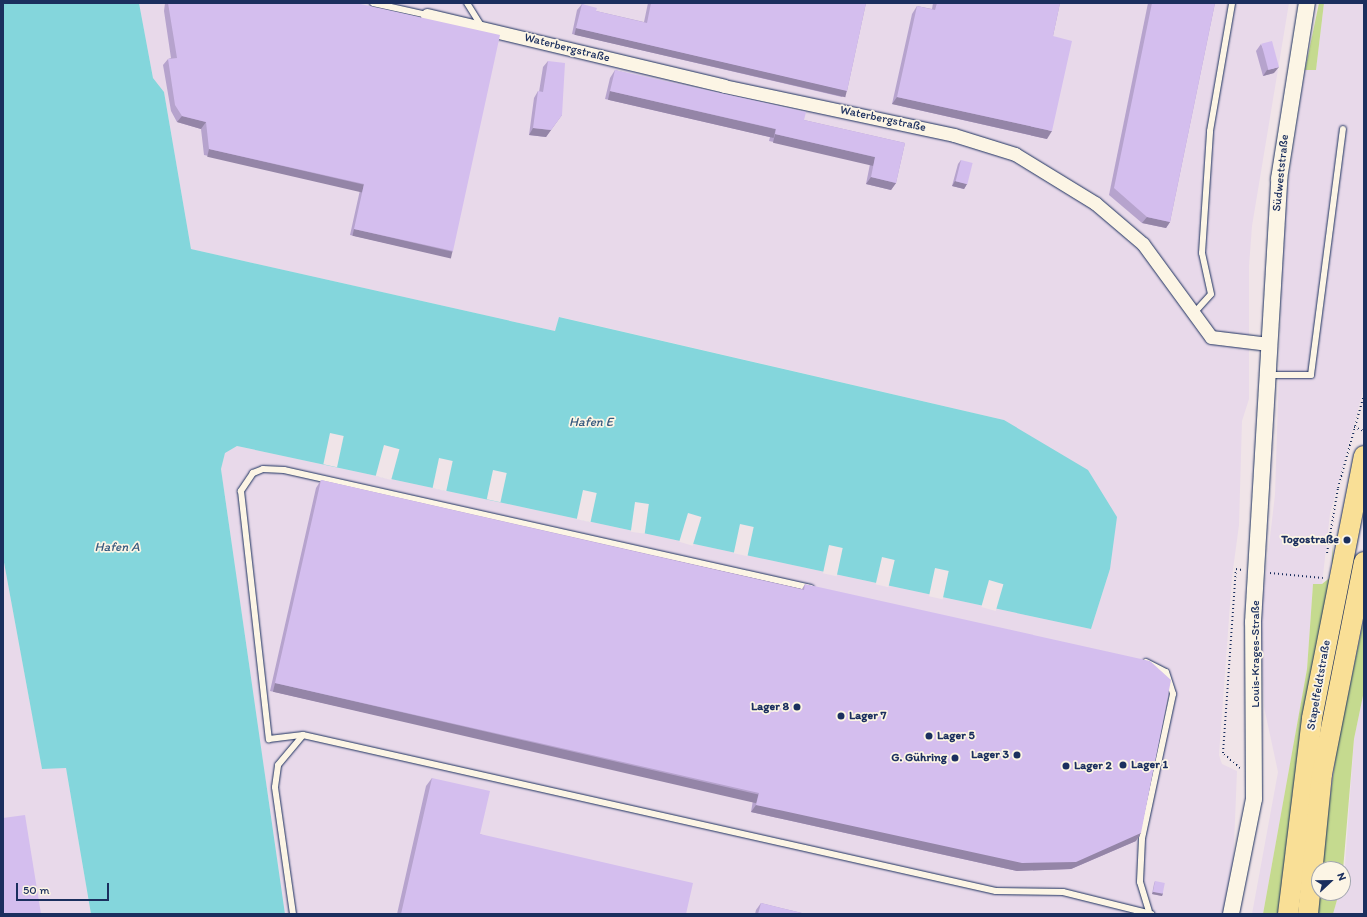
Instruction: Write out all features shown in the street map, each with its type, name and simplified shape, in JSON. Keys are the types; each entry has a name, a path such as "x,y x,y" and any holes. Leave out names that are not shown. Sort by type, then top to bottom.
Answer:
{"main road":[{"name":"Stapelfeldtstraße","path":"1288,914 1312,718 1364,457"},
{"name":"Stapelfeldtstraße","path":"1308,914 1322,774 1364,562"}],"street":[{"name":"Südweststraße","path":"1269,344 1279,179 1307,3"},
{"name":"Waterbergstraße","path":"427,15 724,86 954,135 1015,154 1095,202 1142,244 1174,282 1193,314 1211,337 1269,344"},
{"name":"Louis-Krages-Straße","path":"1231,914 1254,799 1253,622 1269,344"}],"lane":[{"path":"373,3 427,15"},
{"path":"468,3 483,29"},
{"path":"1193,314 1212,294 1202,253 1210,138 1232,3"},
{"path":"1268,375 1311,375 1343,129"},
{"path":"822,590 319,478 263,469 245,481 240,502 269,739 304,735 996,891 1063,892 1150,913"},
{"path":"1134,659 1158,665 1166,672 1174,694 1142,839 1140,882 1150,913"},
{"path":"293,914 275,787 278,765 304,735"}],"path":[{"path":"1327,561 1338,488 1364,395"},
{"path":"1354,427 1364,430"},
{"path":"1338,488 1340,497"},
{"path":"1241,772 1223,753 1236,569 1318,579 1326,576"}],"shaded area":[{"path":"139,3 1289,3 1252,226 1249,266 1249,399 1242,421 1239,525 1232,577 1219,755 1222,764 1237,771 1232,894 1228,914 285,914 221,469 225,452 237,446 1091,629 1110,569 1004,420 560,317 555,331 191,249 164,92 153,78"},
{"path":"1324,3 1364,3 1364,387 1330,514 1322,584 1313,584 1307,670 1263,914 1252,914 1278,772 1264,707 1260,621 1275,495 1284,212 1305,70 1316,70"},
{"path":"3,557 42,768 66,768 91,914 3,914"},
{"path":"1364,691 1364,914 1333,914 1337,901 1351,901 1351,861 1345,861 1354,739"}],"green space":[{"path":"1319,3 1324,3 1316,70 1305,70"},
{"path":"1332,544 1334,576 1283,914 1263,914 1307,669 1313,584 1322,584 1332,576"},
{"path":"1364,619 1364,691 1354,739 1344,861 1321,861 1338,741"},
{"path":"1318,901 1337,901 1333,914 1317,914"}],"water":[{"path":"3,3 139,3 153,78 164,92 191,249 555,331 559,317 1004,420 1088,470 1117,517 1110,569 1091,629 237,446 225,453 221,469 285,914 91,914 66,768 42,769 3,557"}],"pier":[{"path":"330,433 344,436 337,467 323,464"},
{"path":"384,445 399,449 391,480 376,476"},
{"path":"439,458 453,461 446,491 433,488"},
{"path":"493,470 507,473 500,502 487,499"},
{"path":"583,490 597,493 590,522 577,519"},
{"path":"635,502 649,504 645,534 631,532"},
{"path":"688,513 701,517 693,546 679,542"},
{"path":"740,524 754,527 747,556 734,553"},
{"path":"829,545 843,548 837,576 823,573"},
{"path":"882,557 895,560 888,587 876,584"},
{"path":"935,568 949,571 943,599 929,596"},
{"path":"989,580 1003,584 996,611 981,607"}],"building":[{"path":"168,3 356,3 500,35 453,251 354,229 364,184 209,149 206,122 182,116 175,105 168,59 177,58"},
{"path":"651,3 866,3 847,91 576,28 582,4 597,8 596,11 647,23"},
{"path":"937,3 1060,3 1053,36 1072,41 1052,131 897,97 917,6 935,10"},
{"path":"1152,3 1215,3 1170,222 1147,217 1114,188"},
{"path":"1272,41 1279,67 1268,70 1261,44"},
{"path":"548,61 565,63 562,115 551,130 533,128 538,91 543,92"},
{"path":"615,70 806,112 804,120 905,143 896,183 871,177 875,157 775,134 776,129 610,91"},
{"path":"961,160 973,163 967,184 956,181"},
{"path":"321,480 804,590 805,584 1150,661 1171,680 1141,833 1076,862 1022,863 756,805 759,793 275,683"},
{"path":"432,778 490,791 480,834 693,883 686,914 401,914"},
{"path":"25,815 41,914 3,914 3,818"},
{"path":"1155,881 1165,883 1163,894 1153,892"},
{"path":"761,903 806,914 758,914"}],"place":[{"name":"Togostraße","path":"1347,540"},
{"name":"Lager 8","path":"797,707"},
{"name":"Lager 7","path":"841,716"},
{"name":"Lager 5","path":"929,736"},
{"name":"Lager 3","path":"1017,755"},
{"name":"G. Gühring","path":"955,758"},
{"name":"Lager 1","path":"1123,765"},
{"name":"Lager 2","path":"1066,766"}],"water label":[{"name":"Hafen E","path":"591,422"},
{"name":"Hafen A","path":"117,547"}]}
